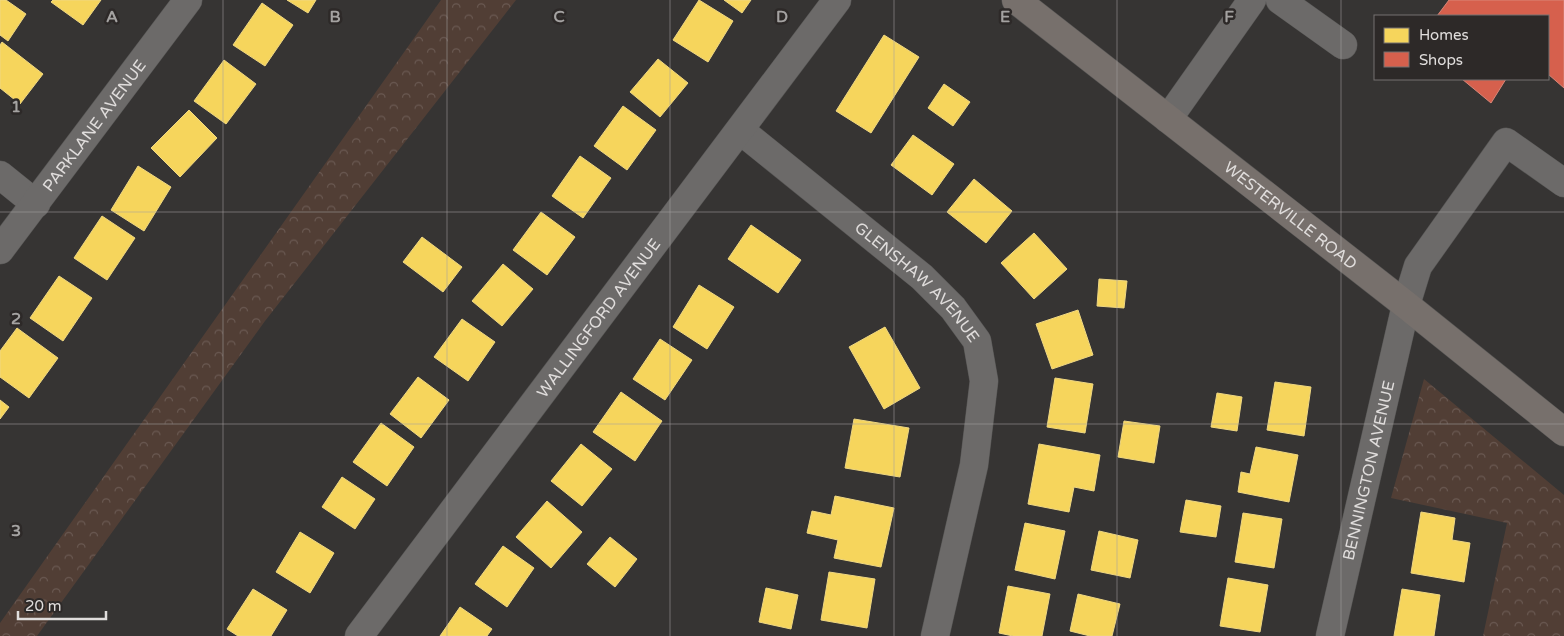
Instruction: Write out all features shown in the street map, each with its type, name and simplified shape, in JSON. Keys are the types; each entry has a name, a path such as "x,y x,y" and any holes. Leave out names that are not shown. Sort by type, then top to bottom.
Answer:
{"main road":[{"name":"WESTERVILLE ROAD","path":"1016,0 1406,305 1564,432"}],"street":[{"name":"PARKLANE AVENUE","path":"0,250 188,0"},
{"name":"WALLINGFORD AVENUE","path":"359,636 837,0"},
{"path":"1168,119 1252,0"},
{"path":"1280,0 1343,45"},
{"name":"GLENSHAW AVENUE","path":"740,130 922,276 953,308 977,341 984,381 974,465 934,636"},
{"name":"BENNINGTON AVENUE","path":"1330,636 1406,305 1418,266 1506,142 1564,183"},
{"path":"0,175 36,204"}],"green space":[{"path":"441,0 516,0 265,321 37,636 0,636 0,623"},
{"path":"1424,379 1564,495 1564,636 1483,636 1507,523 1391,498"}],"building: Homes":[{"path":"0,0 6,0 26,14 8,41 0,35"},
{"path":"53,0 101,0 83,25 51,2"},
{"path":"287,0 316,0 308,13"},
{"path":"699,0 733,21 708,62 673,40"},
{"path":"724,0 751,0 742,13"},
{"path":"262,3 293,25 265,66 233,45"},
{"path":"884,35 919,57 871,133 836,111"},
{"path":"2,42 43,74 20,104 0,88 0,45"},
{"path":"658,59 688,83 660,117 630,92"},
{"path":"224,60 256,84 226,124 194,101"},
{"path":"944,84 970,102 953,126 928,108"},
{"path":"623,106 656,130 627,170 594,146"},
{"path":"189,110 217,138 180,177 151,148"},
{"path":"913,135 954,164 932,195 891,165"},
{"path":"580,156 611,178 583,218 552,196"},
{"path":"138,166 171,187 144,231 111,210"},
{"path":"974,179 1012,211 986,243 947,212"},
{"path":"541,212 575,237 547,275 513,250"},
{"path":"102,216 135,238 107,280 74,258"},
{"path":"751,225 801,260 778,293 728,259"},
{"path":"1034,233 1067,269 1034,299 1001,263"},
{"path":"422,237 462,267 443,292 403,262"},
{"path":"503,264 533,289 502,326 472,301"},
{"path":"59,276 92,298 63,341 30,318"},
{"path":"1099,279 1127,281 1124,308 1097,306"},
{"path":"699,285 734,307 707,349 673,327"},
{"path":"1078,310 1093,355 1052,369 1036,324"},
{"path":"462,319 495,342 468,381 434,357"},
{"path":"885,327 920,388 884,409 849,347"},
{"path":"17,328 58,358 29,398 0,377 0,351"},
{"path":"660,339 692,360 665,400 633,379"},
{"path":"418,377 449,400 421,438 390,414"},
{"path":"1055,378 1093,384 1085,433 1047,427"},
{"path":"1275,382 1311,387 1304,436 1267,430"},
{"path":"621,392 662,421 635,461 593,432"},
{"path":"1217,393 1242,397 1237,431 1211,427"},
{"path":"0,400 9,407 0,419"},
{"path":"854,419 909,428 900,477 845,468"},
{"path":"1124,421 1160,426 1154,463 1118,457"},
{"path":"381,423 414,447 387,486 353,462"},
{"path":"581,444 612,469 582,506 551,481"},
{"path":"1039,444 1100,455 1094,491 1074,487 1069,512 1028,504"},
{"path":"1256,447 1298,455 1289,502 1238,492 1241,472 1250,474"},
{"path":"342,477 375,499 355,529 322,507"},
{"path":"835,496 894,508 881,567 834,558 838,540 807,533 812,511 831,515"},
{"path":"1186,500 1221,506 1216,537 1180,532"},
{"path":"547,501 582,532 551,568 516,537"},
{"path":"1421,512 1455,518 1452,540 1470,543 1464,582 1411,573"},
{"path":"1243,513 1282,519 1274,568 1235,562"},
{"path":"1025,523 1065,531 1055,579 1015,570"},
{"path":"1099,531 1138,540 1130,578 1091,570"},
{"path":"300,532 334,553 310,593 276,572"},
{"path":"610,537 637,559 615,587 587,564"},
{"path":"503,546 534,568 507,607 475,584"},
{"path":"829,572 875,579 867,628 821,620"},
{"path":"1228,578 1268,585 1260,632 1220,626"},
{"path":"1008,586 1050,594 1042,636 1013,636 999,633"},
{"path":"766,588 798,595 791,629 759,622"},
{"path":"253,589 287,610 271,636 238,636 227,629"},
{"path":"1402,589 1440,595 1434,636 1394,636"},
{"path":"1078,594 1120,604 1112,636 1090,636 1070,631"},
{"path":"460,607 492,629 487,636 440,636"}],"building: Shops":[{"path":"1449,0 1564,0 1564,88 1549,75 1549,15 1438,15"},
{"path":"1463,80 1505,80 1491,103"}]}
